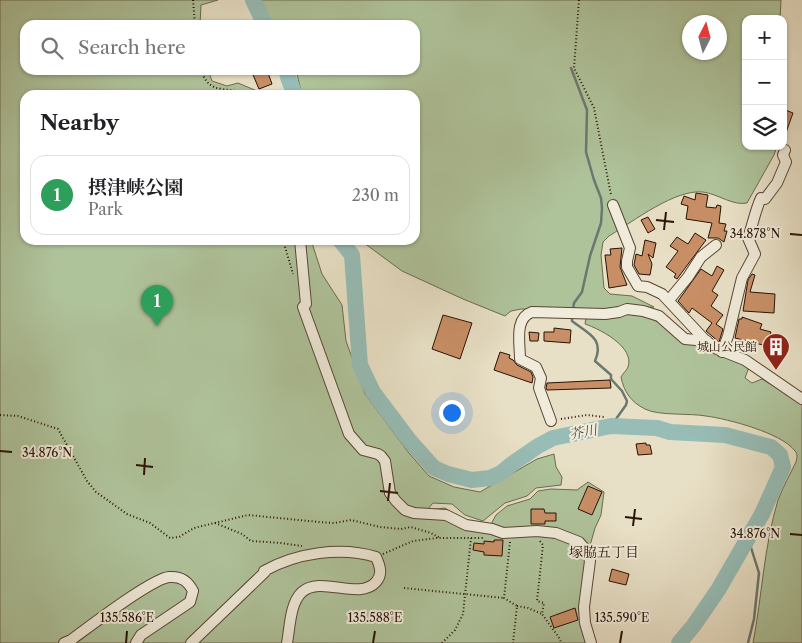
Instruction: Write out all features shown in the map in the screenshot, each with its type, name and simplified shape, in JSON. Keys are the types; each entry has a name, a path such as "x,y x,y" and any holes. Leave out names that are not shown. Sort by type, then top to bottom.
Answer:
{"street":[{"path":"722,352 728,336 742,278 755,254 748,238 753,224 753,216 761,198 765,199 777,183 786,162 783,155 785,150"},
{"path":"613,205 630,248 627,261 629,272 638,286 647,287 662,294 707,341 722,352 745,360 802,399"},
{"path":"301,245 306,289 306,304 303,307 349,434 363,450 381,456 384,461 390,493 405,510 414,513 446,515 466,525 507,533 540,531 556,533 579,542 587,551 590,561 584,607 585,623 591,643"},
{"path":"669,300 688,277 700,257 716,245"},
{"path":"551,421 540,388 541,378 536,367 520,359 520,325 522,317 526,314 532,312 605,314 627,309 644,311 659,316 685,338 707,341"},
{"path":"191,643 264,571 279,562 331,552 360,552 376,557 381,567 380,578 372,586 363,589 315,586 304,590 296,598 286,643"},
{"path":"64,643 72,640 149,585 166,577 179,578 188,582 193,591 190,602 141,635 136,643"}],"path":[{"path":"193,0 195,20"},
{"path":"579,0 574,68 594,108 613,205"},
{"path":"203,75 213,88 224,90"},
{"path":"551,421 587,414 604,417"},
{"path":"0,415 18,416 58,429 87,481 96,492 127,514 150,523 170,538 179,537 194,528 248,516 334,523 351,520 380,527 412,528 431,533 440,538"},
{"path":"215,523 242,534 251,541 305,547"},
{"path":"540,531 539,540 542,545 537,601 544,603 542,614"},
{"path":"376,557 413,541 440,538 471,538 507,533 504,598"},
{"path":"442,643 455,630 462,614 471,538"},
{"path":"404,588 504,598 517,606 542,614 561,643"},
{"path":"513,643 517,606"}],"green space":[{"path":"0,0 218,0 201,5 200,20 20,20 20,75 210,75 212,81 227,86 238,83 255,90 20,90 20,245 313,245 322,274 342,305 346,341 365,394 409,453 429,476 454,487 480,492 537,459 554,454 556,467 562,477 561,485 536,488 527,496 505,503 483,521 465,515 452,504 433,503 427,510 445,508 464,521 490,526 496,515 507,506 530,499 538,491 551,489 577,490 588,482 604,492 601,515 589,549 587,618 594,643 0,643"},
{"path":"258,0 781,0 780,15 742,15 742,150 776,150 747,203 736,203 703,192 680,195 655,207 609,236 603,242 601,255 604,288 610,294 632,296 654,307 585,311 521,309 511,311 505,316 402,271 367,245 420,245 420,90 301,90 297,75 420,75 420,20 270,20"},
{"path":"631,313 664,324 749,367 745,378 752,383 762,379 802,403 802,643 753,643 773,517 780,495 796,462 796,452 779,438 754,428 706,416 658,413 645,409 632,400 626,392 621,377 628,367 629,360 626,353 615,340 585,324 586,318 621,316"}],"building":[{"path":"253,75 269,75 272,84 259,89"},
{"path":"787,111 793,113 787,130"},
{"path":"696,193 708,195 706,207 716,208 717,205 721,206 719,223 726,224 724,231 727,231 724,242 718,238 708,238 712,223 686,219 688,206 681,204 684,196 695,200"},
{"path":"648,217 655,229 648,233 641,220"},
{"path":"695,233 706,240 677,279 674,277 676,274 666,267 678,251 670,246 677,237 688,244"},
{"path":"645,240 656,243 653,258 648,254 652,264 650,275 639,274 634,265 636,254 642,256"},
{"path":"622,248 620,267 627,285 609,288 605,255 611,255 610,249"},
{"path":"717,266 724,270 712,291 718,295 711,306 723,315 716,324 723,329 719,342 706,331 712,323 692,308 689,313 678,301 701,269 712,276"},
{"path":"752,274 755,275 750,292 775,294 774,313 743,311 748,280"},
{"path":"443,315 472,323 460,359 432,349"},
{"path":"742,317 762,324 760,329 771,332 767,346 735,338 739,319 742,319"},
{"path":"554,328 571,330 570,343 544,341 544,332 554,332"},
{"path":"529,332 539,333 538,341 530,341"},
{"path":"500,352 510,355 509,358 517,365 531,372 533,377 532,383 494,370"},
{"path":"610,380 611,388 547,390 546,388 547,383"},
{"path":"646,443 646,445 650,445 652,454 638,455 636,444"},
{"path":"588,486 602,492 592,515 578,509"},
{"path":"531,509 544,509 545,513 556,513 556,521 545,521 545,524 531,524"},
{"path":"494,540 503,540 502,556 484,555 484,552 473,550 474,543 484,544 484,541 494,542"},
{"path":"612,569 629,574 626,585 609,581"},
{"path":"575,608 578,620 554,628 550,617"}],"waterway":[{"name":"芥川","path":"253,0 263,20"},
{"path":"571,68 587,110 586,152 601,198 602,208 601,223 590,256 582,292 574,303 573,310"},
{"name":"芥川","path":"288,75 293,90"},
{"name":"芥川","path":"344,245 352,255 360,365 373,392 409,440 434,468 448,474 472,480 490,478 501,473 538,446 553,438 611,426 657,428 670,432 725,435 771,447 780,455 783,467 762,514 718,590 679,643"},
{"path":"572,316 572,321 589,333 596,341 598,347 595,361 611,375 611,379 622,391 627,401 611,426"},
{"path":"748,538 759,573 754,619 748,643"}],"place":[{"name":"摂津峡公園","path":"157,326"},
{"name":"城山公民館","path":"776,371"}],"district":[{"name":"塚脇五丁目","path":"604,552"}]}
